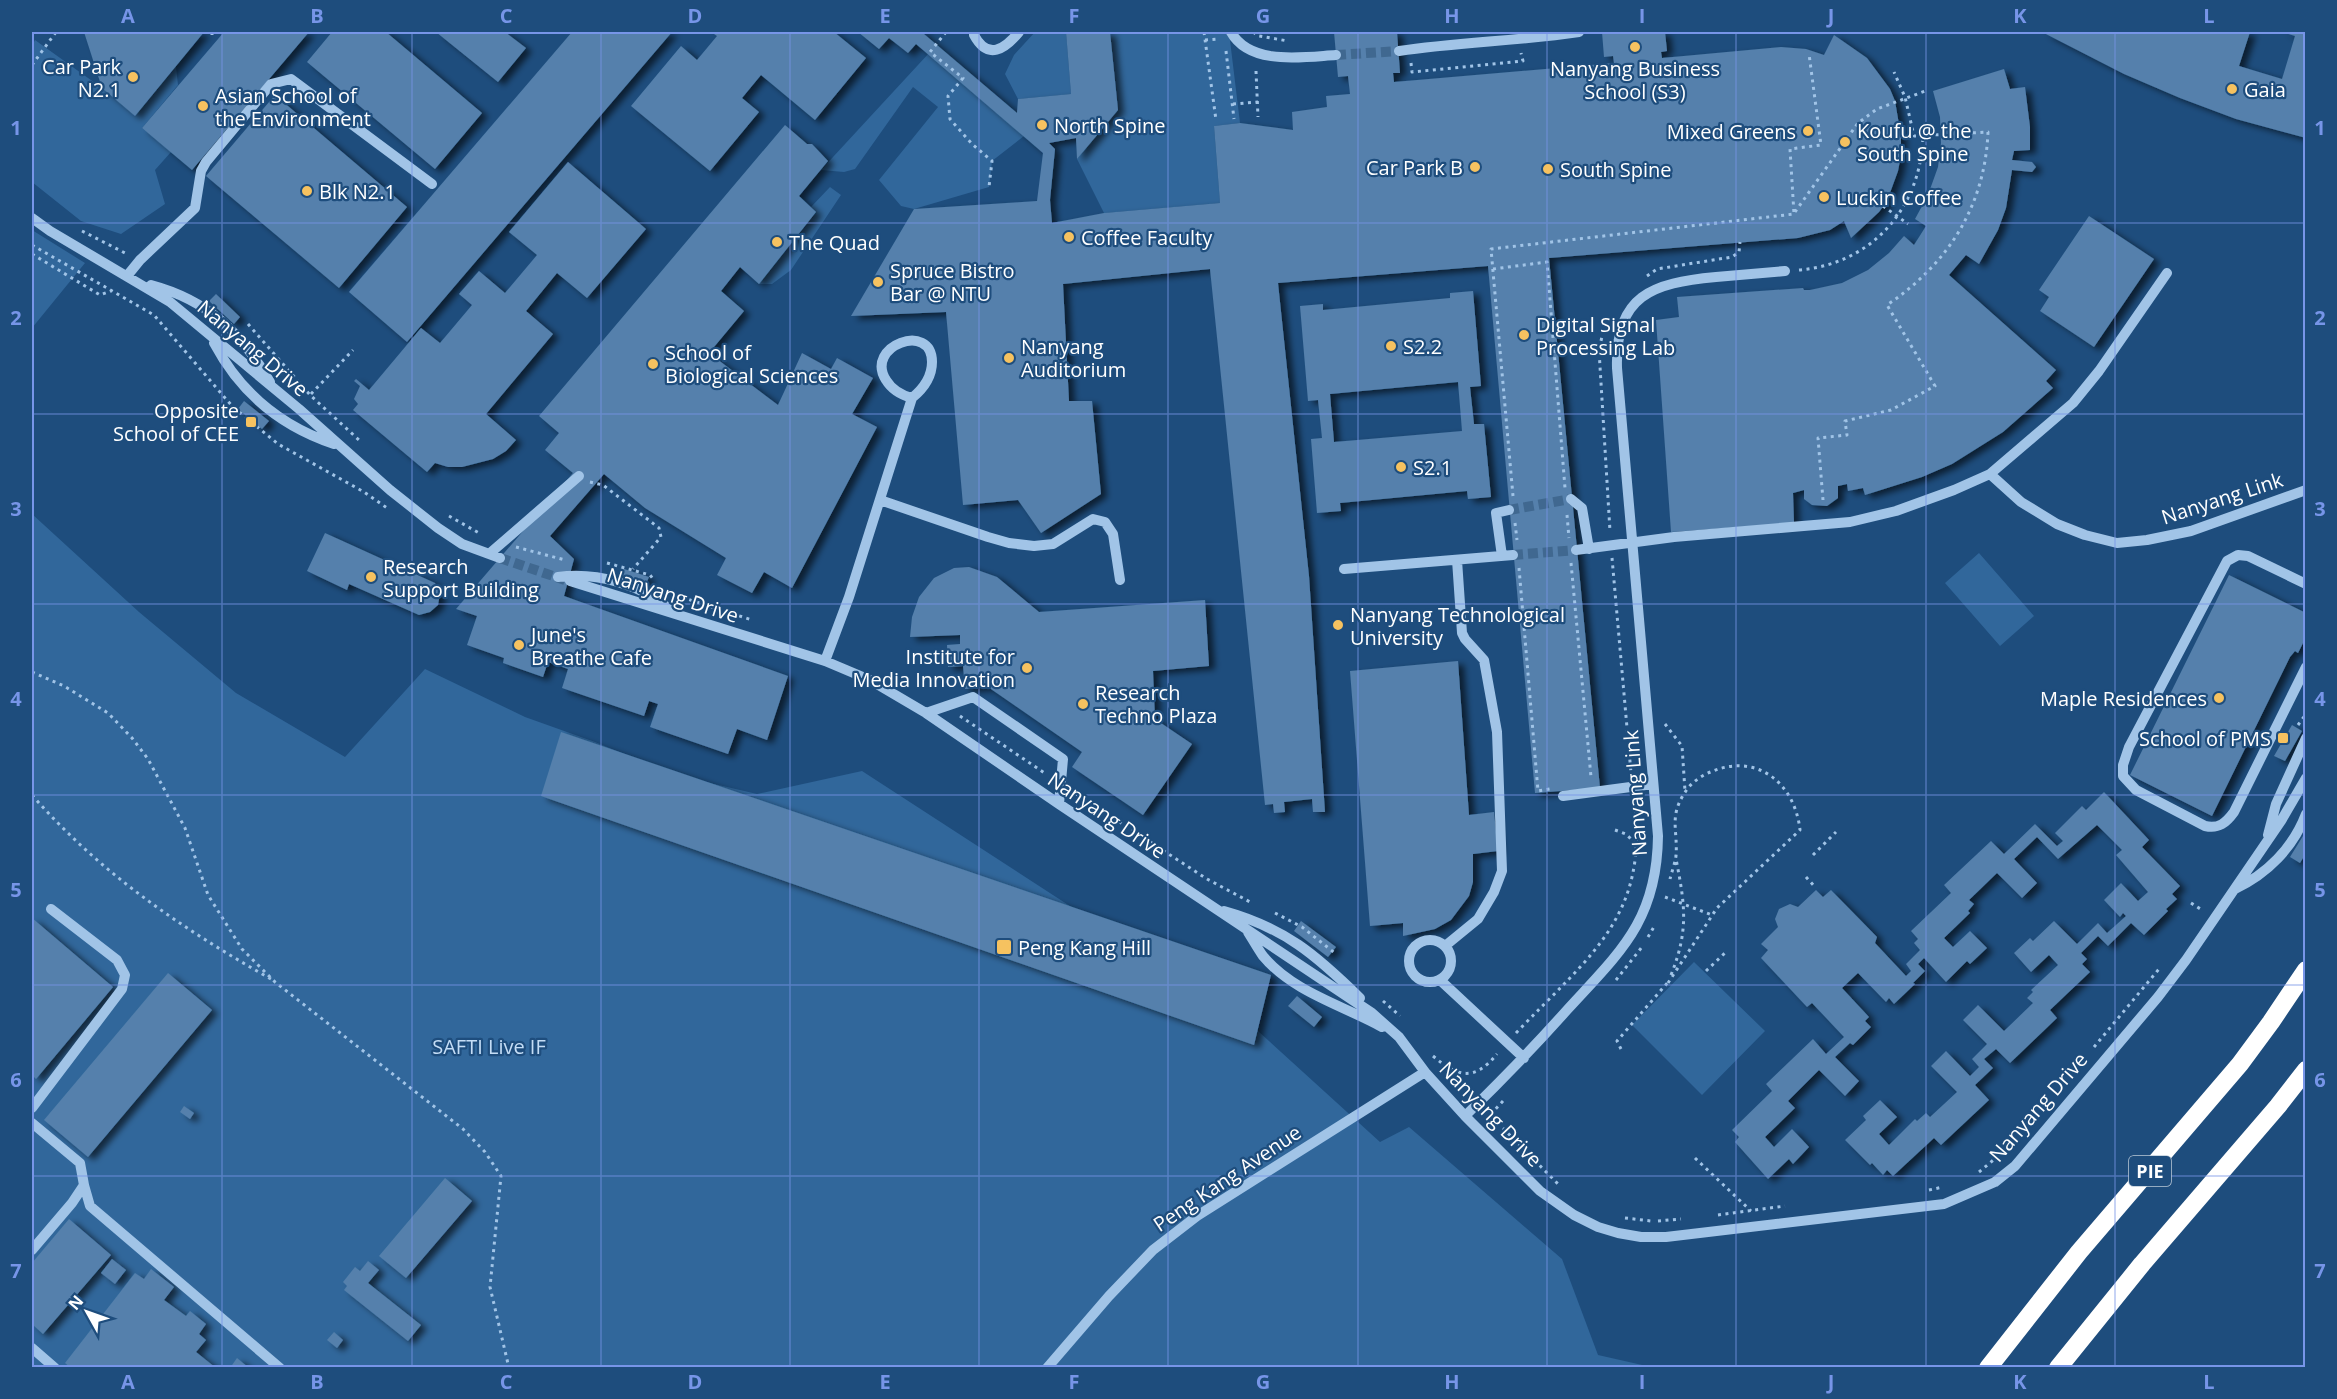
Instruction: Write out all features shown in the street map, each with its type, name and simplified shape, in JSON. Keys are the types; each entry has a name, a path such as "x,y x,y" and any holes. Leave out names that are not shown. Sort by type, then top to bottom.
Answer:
{"highway":[{"name":"PIE","path":"1988,1368 2079,1251 2240,1064 2306,970"},
{"path":"2058,1368 2142,1264 2278,1106 2306,1070"}],"street":[{"path":"975,32 974,35 978,42 989,49 999,50 1009,44 1019,32"},
{"path":"1231,32 1235,39 1262,53 1286,58 1336,55"},
{"path":"1399,51 1579,32"},
{"path":"127,276 140,260 195,208 201,171 206,162 271,84 281,80 291,79 432,184"},
{"name":"Nanyang Drive","path":"32,218 170,302 390,490 438,528 462,544 500,558"},
{"name":"Nanyang Link","path":"1465,1116 1524,1059 1620,952 1639,922 1648,902 1657,863 1658,836 1617,343 1622,324 1632,306 1655,288 1683,280 1785,271"},
{"path":"1572,545 1589,549 1850,522 1896,511 1990,474 2073,403 2099,371 2167,273"},
{"path":"138,282 174,291 204,306 227,326 245,347 274,390"},
{"path":"210,336 240,383 270,412 299,429 340,446"},
{"path":"825,661 912,398 925,385 931,372 930,351 925,343 919,340 900,343 890,348 883,356 881,364 883,376 889,385 901,395 912,398"},
{"name":"Nanyang Link","path":"1990,474 2021,502 2057,524 2085,535 2117,543 2147,540 2191,531 2306,490"},
{"path":"489,554 584,479"},
{"path":"880,500 988,537 1009,543 1034,546 1053,544 1093,519 1105,522 1113,534 1120,580"},
{"path":"1571,500 1582,508 1589,549"},
{"path":"1502,556 1496,513 1509,510"},
{"path":"1344,569 1514,555"},
{"path":"2306,584 2248,556 2238,555 2227,561 2129,747 2123,765 2123,776 2136,790 2205,826 2215,828 2227,822 2306,667"},
{"path":"1445,946 1478,919 1502,871 1497,732 1484,660 1462,633 1457,560"},
{"path":"558,577 577,574 632,588 656,598 675,615"},
{"name":"Nanyang Drive","path":"570,581 825,661 870,680 926,713 1372,1013 1398,1036 1425,1072 1465,1116 1540,1191 1574,1215 1598,1227 1641,1237 1666,1237 1944,1204 1995,1182 2015,1166 2158,997 2282,821 2306,778"},
{"path":"926,713 973,697 1063,759 1059,804"},
{"path":"2266,844 2276,804 2306,738"},
{"path":"1561,792 1653,784"},
{"path":"2235,889 2251,882 2284,853 2302,825 2306,814"},
{"path":"1215,908 1251,918 1307,950 1328,966 1372,1013"},
{"path":"33,1104 55,1079 122,989 125,975 117,960 51,909"},
{"path":"1246,929 1264,956 1284,975 1311,993 1398,1036"},
{"path":"1430,939 1441,942 1449,950 1452,961 1448,972 1440,980 1429,982 1418,979 1410,971 1408,960 1411,949 1419,941 1430,939"},
{"path":"1440,980 1524,1059"},
{"name":"Peng Kang Avenue","path":"1047,1368 1109,1296 1162,1243 1197,1216 1425,1072"},
{"path":"32,1123 80,1162 90,1206 280,1368"},
{"path":"32,1251 84,1185"},
{"path":"32,1348 55,1368"}],"path":[{"path":"32,65 56,32"},
{"path":"212,32 212,37"},
{"path":"946,32 930,52 963,78 948,96 950,119 972,144 992,161 989,187"},
{"path":"1204,32 1216,120"},
{"path":"1253,32 1275,40 1295,41"},
{"path":"1205,40 1221,38"},
{"path":"1411,58 1412,72 1523,62 1520,48"},
{"path":"1226,51 1234,119"},
{"path":"1794,214 1790,149 1821,144 1809,54"},
{"path":"1256,71 1258,117"},
{"path":"1822,500 1818,438 1847,435 1845,422 1891,410 1935,386 1887,305 1911,289 1932,269 1961,231 1976,196 1987,156 1988,132 1914,136 1905,97 1894,72"},
{"path":"1513,498 1491,249 1794,214 1858,123 1877,109 1928,90"},
{"path":"1233,104 1258,102"},
{"path":"1785,271 1818,268 1845,259 1874,242 1898,216 1910,195 1922,154 1923,135"},
{"path":"1883,206 1908,224"},
{"path":"78,229 140,260"},
{"path":"1642,279 1657,269 1732,257 1739,252 1740,242"},
{"path":"32,245 154,315 232,406 278,444 364,492 392,512"},
{"path":"32,254 100,295 111,291"},
{"path":"1493,269 1546,262 1565,489"},
{"path":"1506,1043 1610,932 1629,892 1635,868 1637,820 1632,787 1611,546 1599,350 1605,324 1611,314"},
{"path":"249,324 310,394 359,441"},
{"path":"310,394 353,350"},
{"path":"584,479 603,485 659,528 661,537 633,569"},
{"path":"1567,511 1572,545"},
{"path":"445,513 470,529 502,543"},
{"path":"1515,521 1517,543"},
{"path":"514,546 522,539"},
{"path":"1571,562 1592,784"},
{"path":"1519,566 1538,791 1561,792"},
{"path":"32,672 64,686 108,713 132,738 148,759 185,828 208,896 242,949 275,982"},
{"path":"1665,724 1682,746 1685,791"},
{"path":"1621,1049 1617,1041 1668,983 1712,915 1731,893 1800,830 1796,804 1788,792 1776,779 1756,768 1730,765 1705,774 1685,791 1674,814 1676,857 1685,918 1680,953 1668,983"},
{"path":"32,795 59,826 105,868 174,921 275,982 463,1129 485,1152 501,1176 490,1287 509,1368"},
{"path":"1615,830 1626,834 1637,846"},
{"path":"1813,855 1836,832"},
{"path":"1669,883 1676,857"},
{"path":"1806,877 1815,887"},
{"path":"1667,890 1665,897 1712,915"},
{"path":"2191,903 2202,910"},
{"path":"1610,987 1635,959 1655,926"},
{"path":"1706,970 1727,951"},
{"path":"2091,1051 2165,961"},
{"path":"1505,1098 1490,1115 1560,1186"},
{"path":"1977,1174 2020,1137"},
{"path":"1695,1158 1751,1210 1764,1226"},
{"path":"1918,1191 1948,1186"},
{"path":"1710,1216 1796,1205"},
{"path":"1623,1217 1653,1221 1682,1219"}],"green space":[{"path":"1035,32 1066,32 1071,94 1018,99 1005,74 1014,55"},
{"path":"1110,32 1229,32 1240,123 1214,126 1220,203 1104,213 1077,159 1118,110"},
{"path":"35,40 102,88 135,116 176,67 178,85 142,128 171,152 155,170 165,204 121,234 81,221 32,182 32,46"},
{"path":"930,52 1024,136 992,161 989,187 914,209 901,206 879,180 938,107 913,87 855,169 844,172 821,170"},
{"path":"830,187 841,195 791,270 772,284 759,284 816,213 811,207"},
{"path":"32,230 85,263 32,328"},
{"name":"SAFTI Live IF","path":"32,514 139,612 236,693 345,757 425,669 525,717 676,775 757,794 862,771 1247,1021 1380,1142 1409,1127 1562,1259 1598,1355 1651,1367 32,1367"},
{"path":"1979,553 2034,616 2000,646 1945,583"},
{"path":"1694,962 1765,1031 1702,1095 1632,1025"}],"building":[{"name":"Car Park N2.1","path":"84,32 204,32 135,116 102,88"},
{"name":"Asian School of the Environment","path":"224,32 309,32 192,170 142,128"},
{"path":"332,32 386,32 482,113 435,169 307,62"},
{"path":"436,32 505,32 526,48 498,82"},
{"path":"572,32 672,32 407,342 349,292"},
{"path":"711,32 834,32 866,58 815,120 761,75 742,98 759,112 710,171 631,106 681,46 697,60 717,36"},
{"path":"858,32 926,32 924,34 1017,113 1018,99 1071,94 1066,32 1110,32 1118,110 1077,159 1076,138 1049,143 1055,149 1050,200 1052,223 1104,213 1220,203 1214,126 1240,123 1293,130 1292,112 1327,107 1326,96 1350,94 1348,76 1338,77 1334,32 1397,32 1400,73 1393,73 1394,82 1614,63 1613,56 1604,57 1602,32 1665,32 1667,51 1661,52 1662,58 1781,47 1806,49 1824,55 1834,35 1867,58 1890,89 1895,101 1901,136 1901,155 1887,201 1879,212 1851,238 1844,221 1830,230 1798,238 1549,258 1600,788 1535,793 1488,266 1278,283 1309,576 1325,812 1313,812 1312,799 1284,802 1285,812 1274,813 1273,804 1265,805 1210,269 1063,284 1069,401 1092,401 1101,494 1041,533 1018,500 963,505 946,312 851,316 914,209 1037,201 1043,153 916,44 908,53 889,38 879,49"},
{"name":"Gaia","path":"2042,32 2250,32 2239,66 2282,79 2295,36 2282,32 2306,32 2306,138 2236,119 2180,98 2124,74"},
{"path":"2004,69 2010,89 2025,87 2030,127 2030,150 2014,151 2012,160 2032,162 2036,167 2032,172 2012,170 2006,208 1998,230 1979,264 1966,255 1949,275 2056,370 2046,381 2053,388 2003,432 1952,464 1922,477 1865,495 1863,488 1848,491 1847,484 1838,486 1838,498 1827,506 1812,505 1804,499 1804,490 1793,493 1794,523 1671,532 1656,320 1679,317 1677,297 1803,288 1810,290 1842,283 1868,270 1889,253 1904,236 1914,245 1926,226 1915,219 1928,195 1938,167 1941,143 1940,117 1933,91"},
{"name":"Blk N2.1","path":"275,95 407,207 339,288 206,176"},
{"name":"School of Biological Sciences","path":"785,125 807,144 812,144 828,161 799,196 816,212 759,284 740,267 721,291 744,311 709,353 778,405 802,353 831,369 837,358 873,378 852,414 877,427 792,588 764,572 752,593 717,575 726,558 645,508 604,474 550,536 574,559 564,596 788,676 767,740 737,729 728,754 650,727 658,704 649,701 644,716 562,688 568,669 548,662 543,677 503,663 504,658 467,645 477,616 456,609 573,473 545,450 559,433 539,416"},
{"path":"568,162 646,229 587,298 557,273 526,311 553,334 486,414 516,440 506,451 493,459 462,467 448,467 435,463 427,472 353,410 358,404 354,399 360,386 354,381 356,379 369,390 421,328 440,343 472,305 459,294 479,271 505,293 537,255 509,232"},
{"path":"2089,216 2154,259 2094,347 2040,311 2049,297 2039,290"},
{"path":"1473,291 1481,386 1470,387 1474,424 1484,424 1491,497 1468,499 1467,491 1340,503 1341,511 1317,513 1311,439 1322,438 1318,400 1308,401 1300,306 1323,304 1323,310 1450,298 1450,293","holes":["1458,382 1462,431 1334,442 1330,394"]},
{"path":"216,294 240,317 234,324 209,301"},
{"path":"244,401 269,421 262,429 238,409"},
{"name":"Research Support Building","path":"325,533 435,583 440,593 438,605 430,612 419,615 349,584 347,590 307,571"},
{"name":"Research Techno Plaza","path":"969,567 997,577 1039,612 1205,600 1209,666 1153,671 1155,719 1192,744 1143,815 1072,767 1082,752 988,687 965,689 963,666 948,667 947,645 960,644 960,635 910,637 912,617 919,597 934,578 954,568"},
{"path":"621,568 649,577 646,584 618,576"},
{"name":"Maple Residences","path":"2229,575 2306,613 2306,637 2298,653 2295,651 2290,657 2212,816 2130,775"},
{"path":"1458,661 1469,815 1494,812 1498,851 1473,854 1473,882 1469,896 1451,920 1435,929 1403,936 1403,923 1370,926 1350,671"},
{"path":"2292,725 2302,731 2285,761 2274,756"},
{"path":"561,732 1271,975 1254,1045 541,796"},
{"path":"2104,792 2149,840 2142,847 2180,886 2172,894 2177,899 2166,909 2168,911 2144,935 2131,923 2108,946 2098,936 2081,953 2087,959 2082,964 2090,972 2050,1010 2057,1018 2010,1063 1996,1049 1984,1059 1993,1068 1975,1085 1989,1100 1941,1145 1934,1138 1893,1176 1887,1170 1883,1175 1845,1140 1866,1120 1863,1116 1880,1100 1897,1117 1879,1134 1889,1145 1915,1119 1917,1121 1926,1113 1930,1117 1957,1092 1931,1066 1946,1051 1970,1076 1979,1067 1972,1059 1987,1044 1963,1020 1978,1005 2004,1031 2033,1003 2027,998 2033,992 2031,990 2058,965 2049,955 2031,972 2014,953 2030,938 2033,941 2054,921 2077,944 2098,923 2107,933 2126,916 2123,913 2120,917 2104,900 2121,883 2138,901 2148,892 2116,855 2122,850 2097,825 2058,859 2037,837 2014,859 2037,883 2022,898 1997,873 1969,900 1974,904 1968,911 1970,913 1944,938 1953,947 1970,931 1987,948 1970,964 1967,961 1946,982 1924,958 1918,964 1925,971 1894,1004 1889,998 1886,1002 1858,973 1842,988 1869,1017 1865,1021 1871,1027 1853,1045 1850,1043 1835,1057 1859,1081 1845,1096 1819,1070 1788,1101 1795,1108 1765,1137 1774,1147 1792,1129 1809,1147 1793,1164 1789,1159 1768,1179 1735,1142 1739,1137 1732,1130 1772,1091 1766,1084 1813,1039 1826,1054 1844,1037 1812,1003 1807,1007 1761,958 1768,950 1761,944 1778,927 1775,919 1779,909 1790,904 1798,907 1816,890 1823,897 1831,890 1877,937 1875,943 1906,976 1911,971 1906,964 1920,950 1914,943 1918,939 1911,931 1951,893 1944,885 1991,841 2004,854 2035,824 2057,846 2063,841 2055,833 2082,806 2086,810"},
{"path":"2306,831 2306,853 2300,863 2290,857"},
{"path":"32,918 113,987 36,1079 32,1075"},
{"path":"1301,921 1336,947 1328,957 1294,931"},
{"path":"168,973 212,1010 88,1157 44,1120"},
{"path":"1297,996 1322,1017 1314,1027 1288,1006"},
{"path":"184,1106 194,1113 190,1119 180,1112"},
{"path":"445,1178 472,1201 406,1278 379,1256"},
{"path":"69,1219 111,1255 43,1334 32,1324 32,1263"},
{"path":"112,1259 126,1270 115,1284 101,1273"},
{"path":"368,1261 379,1270 368,1283 421,1325 408,1341 344,1290 347,1286 343,1282 355,1267 360,1271"},
{"path":"151,1269 174,1287 164,1300 186,1316 190,1311 206,1324 199,1334 206,1340 196,1352 216,1368 71,1368 65,1363 135,1273 144,1279"},
{"path":"334,1332 343,1340 337,1348 327,1340"},
{"path":"237,1358 249,1368 230,1368"}],"tunnel":[{"path":"1336,55 1399,51"},
{"path":"1509,510 1571,499"},
{"path":"1513,555 1576,550"},
{"path":"500,558 565,580"}],"place":[{"name":"Nanyang Business School (S3)","path":"1635,47"},
{"name":"Car Park N2.1","path":"133,77"},
{"name":"Gaia","path":"2232,89"},
{"name":"Asian School of the Environment","path":"203,106"},
{"name":"North Spine","path":"1042,125"},
{"name":"Mixed Greens","path":"1808,131"},
{"name":"Koufu @ the South Spine","path":"1845,142"},
{"name":"Car Park B","path":"1475,167"},
{"name":"South Spine","path":"1548,169"},
{"name":"Blk N2.1","path":"307,191"},
{"name":"Luckin Coffee","path":"1824,197"},
{"name":"Coffee Faculty","path":"1069,237"},
{"name":"The Quad","path":"777,242"},
{"name":"Spruce Bistro Bar @ NTU","path":"878,282"},
{"name":"Digital Signal Processing Lab","path":"1524,335"},
{"name":"S2.2","path":"1391,346"},
{"name":"Nanyang Auditorium","path":"1009,358"},
{"name":"School of Biological Sciences","path":"653,364"},
{"name":"Opposite School of CEE","path":"251,422"},
{"name":"S2.1","path":"1401,467"},
{"name":"Research Support Building","path":"371,577"},
{"name":"Nanyang Technological University","path":"1338,625"},
{"name":"June's Breathe Cafe","path":"519,645"},
{"name":"Institute for Media Innovation","path":"1027,668"},
{"name":"Maple Residences","path":"2219,698"},
{"name":"Research Techno Plaza","path":"1083,704"},
{"name":"School of PMS","path":"2283,738"},
{"name":"Peng Kang Hill","path":"1004,947"}]}
